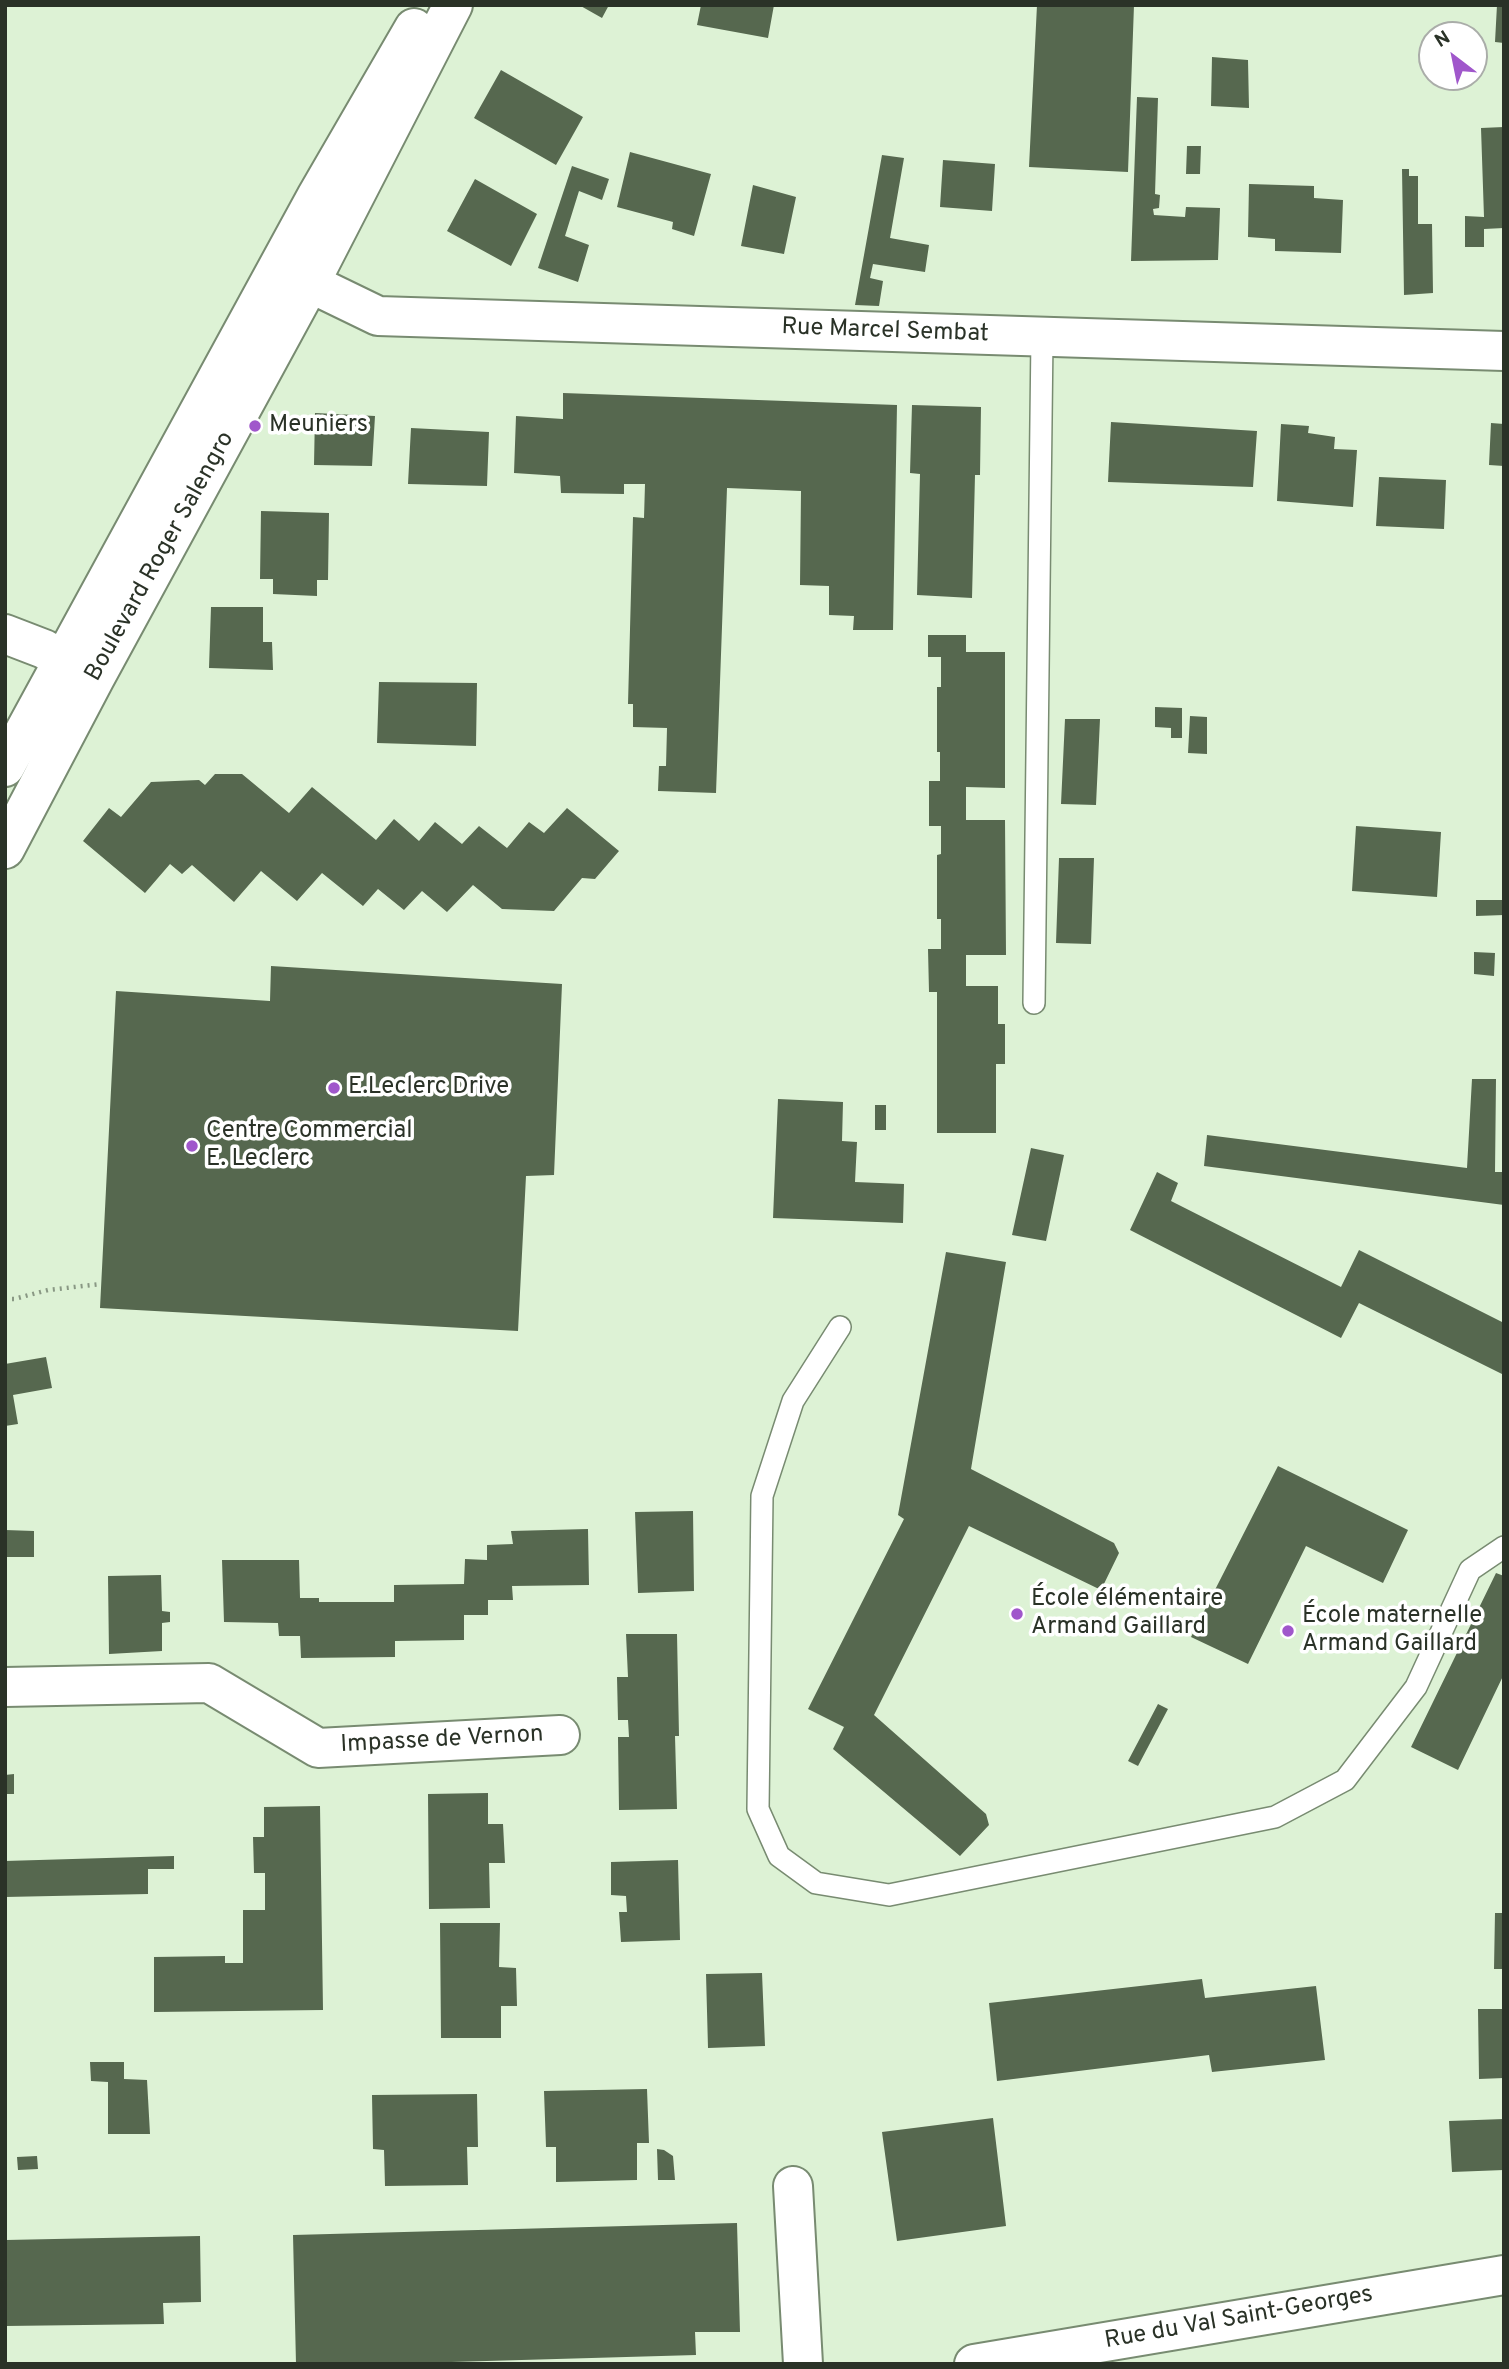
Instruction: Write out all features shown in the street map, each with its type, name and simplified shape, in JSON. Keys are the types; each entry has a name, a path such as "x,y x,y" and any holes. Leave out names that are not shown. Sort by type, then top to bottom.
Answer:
{"street":[{"name":"Boulevard Roger Salengro","path":"294,275 428,5"},
{"name":"Boulevard Roger Salengro","path":"5,849 79,669 294,275 453,5"},
{"name":"Rue Marcel Sembat","path":"294,275 378,316 1504,351"},
{"path":"5,634 44,649 79,669"},
{"name":"Boulevard Roger Salengro","path":"5,767 79,669"},
{"name":"Impasse de Vernon","path":"5,1687 209,1683 318,1748 560,1735"},
{"path":"793,2186 803,2364"},
{"name":"Rue du Val Saint-Georges","path":"974,2364 1504,2275"}],"lane":[{"path":"1034,1003 1042,337"},
{"path":"840,1327 793,1401 762,1496 758,1809 779,1856 816,1883 889,1895 1275,1817 1345,1780 1416,1687 1470,1570 1504,1546"}],"path":[{"path":"5,1299 48,1290 101,1284"}],"building":[{"path":"579,5 609,5 602,18"},
{"path":"701,5 774,5 768,38 697,25"},
{"path":"1037,5 1134,5 1128,172 1029,167"},
{"path":"1497,5 1504,5 1504,43 1495,42"},
{"path":"1212,57 1248,60 1249,108 1211,106"},
{"path":"501,70 583,117 556,165 474,118"},
{"path":"1137,97 1158,98 1155,194 1160,195 1159,208 1153,209 1154,215 1185,217 1186,207 1220,208 1218,260 1131,261"},
{"path":"1504,127 1504,228 1484,229 1484,247 1465,247 1465,216 1484,217 1481,128"},
{"path":"1187,146 1201,146 1200,174 1186,174"},
{"path":"630,152 711,174 694,236 672,229 673,222 617,207"},
{"path":"882,155 904,158 890,238 929,245 925,272 873,264 870,278 883,281 879,306 855,305"},
{"path":"943,160 995,164 992,211 940,207"},
{"path":"572,166 609,179 602,200 579,191 565,236 589,245 578,282 538,268"},
{"path":"1402,169 1409,169 1409,176 1418,176 1418,224 1432,224 1433,293 1404,295"},
{"path":"475,179 537,214 511,266 447,231"},
{"path":"1249,184 1314,186 1314,198 1343,200 1341,253 1275,251 1275,239 1248,237"},
{"path":"753,185 796,197 784,254 741,246"},
{"path":"563,393 897,405 893,630 853,630 854,616 829,615 829,586 800,585 801,491 727,488 716,793 658,791 659,766 666,766 667,728 633,727 633,704 628,704 633,517 644,518 645,484 624,484 624,494 561,493 560,476 514,473 516,416 563,419"},
{"path":"912,405 981,407 980,475 975,475 972,598 917,595 920,474 910,473"},
{"path":"315,413 375,416 372,466 314,465"},
{"path":"1111,422 1257,431 1253,487 1108,482"},
{"path":"1491,423 1504,424 1504,466 1489,465"},
{"path":"1281,424 1309,426 1308,433 1335,437 1334,449 1357,450 1353,507 1277,501"},
{"path":"411,428 489,432 487,486 408,484"},
{"path":"1379,477 1446,480 1444,529 1376,526"},
{"path":"261,511 329,513 328,580 317,580 317,596 273,594 273,579 260,579"},
{"path":"211,607 263,607 263,642 272,642 273,670 209,668"},
{"path":"928,635 966,635 966,652 1005,652 1005,788 966,787 966,820 1005,820 1006,955 966,955 966,986 998,986 998,1024 1005,1024 1005,1064 996,1064 996,1133 937,1133 937,992 929,992 928,949 941,949 941,919 937,919 937,855 941,854 941,826 929,826 929,781 940,781 937,687 941,687 941,657 928,657"},
{"path":"379,682 477,683 476,746 377,743"},
{"path":"1155,707 1182,708 1182,738 1171,738 1171,728 1155,727"},
{"path":"1190,716 1207,717 1207,754 1188,753"},
{"path":"1065,719 1100,719 1096,805 1061,804"},
{"path":"215,774 242,774 289,813 312,787 376,840 394,819 419,841 435,822 462,844 479,826 507,848 529,822 544,833 567,808 619,851 595,879 582,878 554,911 502,909 473,885 447,912 422,891 404,910 378,889 363,906 322,873 297,901 261,871 234,902 192,865 182,874 170,864 145,893 83,841 109,808 121,817 151,782 199,780 205,785"},
{"path":"1356,826 1441,832 1437,897 1352,891"},
{"path":"1059,858 1094,858 1091,944 1056,943"},
{"path":"1476,900 1504,900 1504,915 1476,916"},
{"path":"1474,952 1495,953 1494,976 1474,974"},
{"name":"E.Leclerc Drive","path":"271,966 562,984 554,1175 526,1176 518,1331 100,1308 116,991 270,1001"},
{"path":"1472,1079 1496,1079 1495,1172 1504,1172 1504,1205 1204,1166 1207,1135 1467,1168"},
{"path":"778,1099 843,1102 842,1141 857,1142 855,1182 904,1184 903,1223 773,1218"},
{"path":"875,1105 886,1105 886,1130 875,1130"},
{"path":"1031,1148 1064,1155 1046,1241 1012,1235"},
{"path":"1157,1172 1178,1183 1171,1201 1341,1287 1359,1250 1504,1323 1504,1375 1359,1303 1341,1338 1130,1230"},
{"path":"946,1252 1006,1262 971,1469 1114,1543 1119,1553 1101,1590 969,1526 874,1715 986,1814 989,1825 960,1856 833,1749 844,1727 808,1709 904,1519 898,1515"},
{"path":"46,1357 52,1388 13,1395 18,1424 5,1426 5,1364"},
{"path":"1278,1466 1408,1530 1383,1583 1306,1546 1248,1664 1191,1637"},
{"path":"693,1511 694,1591 638,1593 635,1512"},
{"path":"588,1529 589,1585 512,1586 513,1600 488,1600 488,1615 464,1615 464,1640 395,1641 395,1657 301,1658 300,1636 279,1636 278,1623 224,1622 222,1560 299,1560 300,1598 319,1598 319,1602 394,1602 394,1585 464,1584 465,1559 487,1560 487,1545 513,1544 511,1531"},
{"path":"5,1530 34,1531 34,1557 5,1557"},
{"path":"1496,1573 1504,1576 1504,1674 1458,1770 1411,1747"},
{"path":"161,1575 162,1611 170,1612 170,1622 162,1623 162,1651 109,1654 108,1576"},
{"path":"626,1634 677,1634 677,1809 619,1810 618,1737 629,1737 628,1720 618,1720 617,1677 628,1677"},
{"path":"1158,1704 1168,1709 1138,1766 1128,1761"},
{"path":"14,1774 14,1794 5,1794 5,1775"},
{"path":"488,1793 488,1824 503,1824 505,1863 489,1863 490,1908 429,1909 428,1794"},
{"path":"320,1806 323,2010 154,2012 154,1957 225,1956 225,1963 243,1963 243,1910 265,1910 265,1873 254,1873 253,1837 264,1837 264,1807"},
{"path":"174,1856 174,1869 148,1869 148,1894 5,1897 5,1861"},
{"path":"678,1860 680,1940 621,1942 619,1912 627,1912 626,1896 611,1895 611,1862"},
{"path":"1495,1913 1504,1913 1504,1969 1494,1969"},
{"path":"440,1923 500,1923 499,1967 516,1968 517,2006 501,2006 501,2038 441,2038"},
{"path":"762,1973 765,2046 708,2048 706,1974"},
{"path":"1202,1979 1205,1998 1316,1986 1325,2060 1212,2072 1209,2055 997,2081 989,2003"},
{"path":"1478,2009 1504,2009 1504,2078 1479,2079"},
{"path":"90,2062 124,2062 124,2079 147,2080 150,2134 108,2134 108,2082 91,2081"},
{"path":"647,2089 649,2143 637,2143 637,2180 556,2182 556,2147 546,2147 544,2091"},
{"path":"477,2094 478,2147 467,2147 468,2185 385,2186 384,2150 373,2149 372,2095"},
{"path":"993,2118 1006,2226 897,2241 882,2132"},
{"path":"1504,2119 1504,2170 1452,2172 1449,2121"},
{"path":"657,2149 673,2156 675,2180 658,2180"},
{"path":"37,2156 38,2169 18,2170 17,2157"},
{"path":"737,2223 740,2332 695,2332 696,2355 296,2364 293,2235"},
{"path":"200,2236 201,2302 163,2303 164,2324 5,2326 6,2240"}],"place":[{"name":"Meuniers","path":"255,426"},
{"name":"E.Leclerc Drive","path":"334,1088"},
{"name":"Centre Commercial E. Leclerc","path":"192,1146"},
{"name":"École élémentaire Armand Gaillard","path":"1017,1614"},
{"name":"École maternelle Armand Gaillard","path":"1288,1631"}]}
